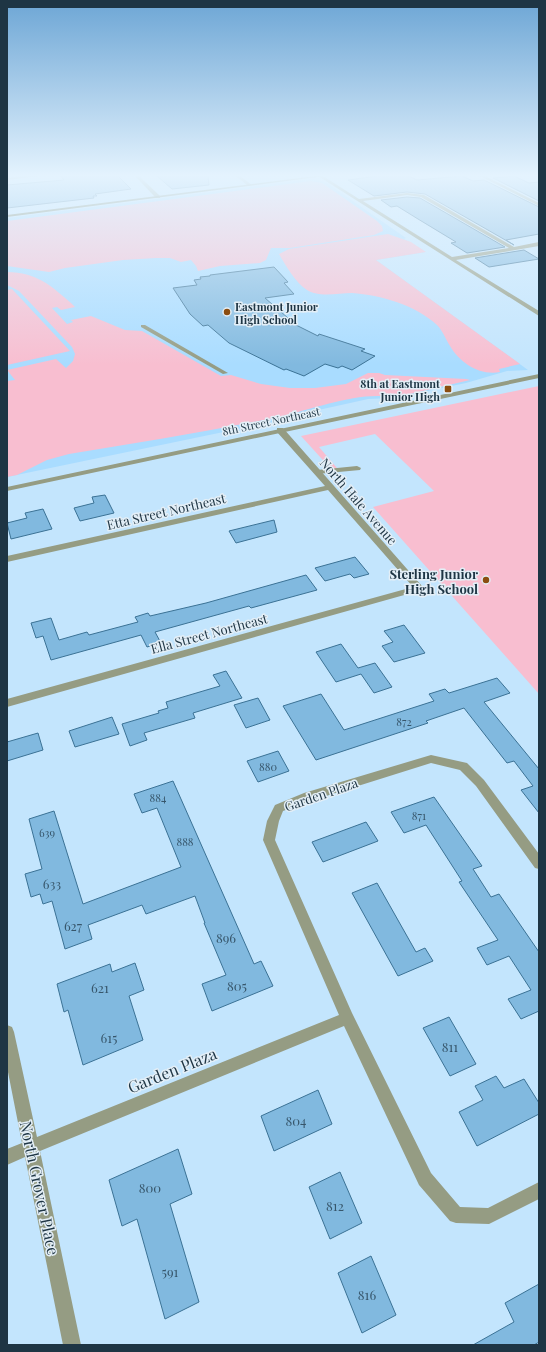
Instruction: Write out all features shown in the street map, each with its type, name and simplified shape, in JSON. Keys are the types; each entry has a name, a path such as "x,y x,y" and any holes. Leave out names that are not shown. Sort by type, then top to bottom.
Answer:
{"street":[{"path":"420,239 539,314"},
{"path":"497,239 513,248"},
{"path":"451,259 539,244"},
{"path":"143,326 225,373"},
{"name":"8th Street Northeast","path":"7,489 539,376"},
{"name":"North Hale Avenue","path":"280,430 419,588"},
{"path":"317,472 357,468"},
{"name":"Etta Street Northeast","path":"7,559 330,487"},
{"name":"Ella Street Northeast","path":"7,702 419,588"},
{"name":"Garden Plaza","path":"539,864 480,783 463,766 431,759 304,798 279,808 273,821 269,840 347,1018 425,1179 456,1215 489,1216 539,1190"},
{"name":"Garden Plaza","path":"7,1157 347,1018"},
{"name":"North Grover Place","path":"7,1032 72,1345"}],"shaded area":[{"name":"Eastmont Junior High School","path":"7,239 404,239 426,252 376,260 528,370 507,371 466,383 393,398 368,399 309,412 286,419 7,477"},
{"path":"7,239 348,239 290,248 271,248 266,260 260,263 220,266 198,271 191,260 181,262 170,258 123,260 65,268 49,272 7,266"},
{"path":"354,239 403,239 411,242 426,252 376,260 520,364 499,369 500,372 493,373 478,370 471,367 459,358 439,327 419,312 397,302 374,296 352,293 318,294 307,290 288,269 279,254 289,249"},
{"path":"7,272 35,277 56,290 71,303 75,307 61,310 57,307 52,308 67,324 73,322 71,320 91,316 125,330 142,331 221,376 231,375 261,384 290,388 315,388 346,384 368,373 470,380 393,398 368,396 353,398 283,416 69,454 47,460 17,475 7,477 7,381 15,380 7,370 56,359 66,368 73,361 75,354 72,347 19,291 7,285"},
{"path":"12,289 70,351 7,365 7,290"},
{"name":"Sterling Junior High School","path":"539,386 539,694 373,507 434,491 375,434 319,447 337,468 331,469 301,436"}],"building":[{"path":"451,239 491,239 505,247 467,253 451,243 456,242"},
{"path":"524,250 539,259 489,267 475,258"},
{"path":"274,267 288,282 284,283 294,294 265,298 296,325 318,336 319,334 365,349 361,351 375,356 352,370 342,366 338,368 325,364 304,376 286,369 284,370 229,343 208,325 203,326 190,314 173,288 197,285 194,280 201,279 200,277"},
{"path":"105,495 114,513 80,521 74,508 94,503 92,497"},
{"path":"43,509 52,529 11,539 7,523 27,518 25,513"},
{"path":"274,520 277,532 236,543 229,531"},
{"path":"355,557 369,574 354,578 350,574 325,581 315,568"},
{"path":"306,575 317,590 251,608 249,606 155,632 161,643 147,647 141,635 51,660 43,636 36,638 31,623 51,618 59,640 87,632 89,635 138,622 135,617 148,613 150,616 206,603"},
{"path":"404,625 425,653 394,662 382,646 393,642 384,631"},
{"path":"341,644 358,668 375,663 392,687 374,693 361,674 336,682 316,652"},
{"path":"226,671 242,698 193,713 195,718 144,733 147,740 130,746 122,724 159,713 158,711 168,708 166,702 220,686 213,675"},
{"path":"497,678 510,693 484,702 539,769 539,813 521,790 533,786 514,761 507,763 464,708 426,721 428,723 316,760 283,706 321,694 344,730 434,701 429,694 445,689 449,693"},
{"path":"258,698 270,720 246,728 234,705"},
{"path":"112,717 119,734 75,747 69,731"},
{"path":"38,733 43,750 7,761 7,742"},
{"path":"278,751 289,771 258,782 247,761"},
{"path":"173,781 254,964 261,961 273,986 212,1011 202,984 226,975 204,923 195,896 146,914 142,905 88,925 92,939 65,949 52,901 43,904 40,894 31,897 25,874 42,869 29,819 54,811 83,904 181,867 157,808 142,813 134,794"},
{"path":"434,797 482,866 473,869 491,897 499,894 539,952 539,1011 521,1019 508,999 531,990 509,956 487,965 477,948 498,940 459,882 462,881 426,825 404,833 391,812"},
{"path":"366,822 378,841 323,862 312,842"},
{"path":"377,883 416,952 425,948 433,961 398,976 352,893"},
{"path":"135,963 144,990 129,996 143,1040 83,1065 68,1010 64,1012 57,984 110,964 112,972"},
{"path":"449,1017 476,1064 450,1076 423,1028"},
{"path":"496,1076 504,1088 524,1079 539,1103 539,1114 477,1146 459,1112 483,1100 475,1086"},
{"path":"318,1090 332,1124 274,1151 261,1116"},
{"path":"178,1149 192,1194 170,1204 199,1302 165,1319 137,1219 122,1226 109,1180"},
{"path":"340,1172 362,1223 330,1239 309,1187"},
{"path":"371,1256 396,1315 362,1333 338,1273"},
{"path":"539,1284 539,1342 534,1345 473,1345 514,1322 505,1303"}],"place":[{"name":"Eastmont Junior High School","path":"227,312"},
{"name":"8th at Eastmont Junior High","path":"448,389"},
{"name":"Sterling Junior High School","path":"486,580"}]}
